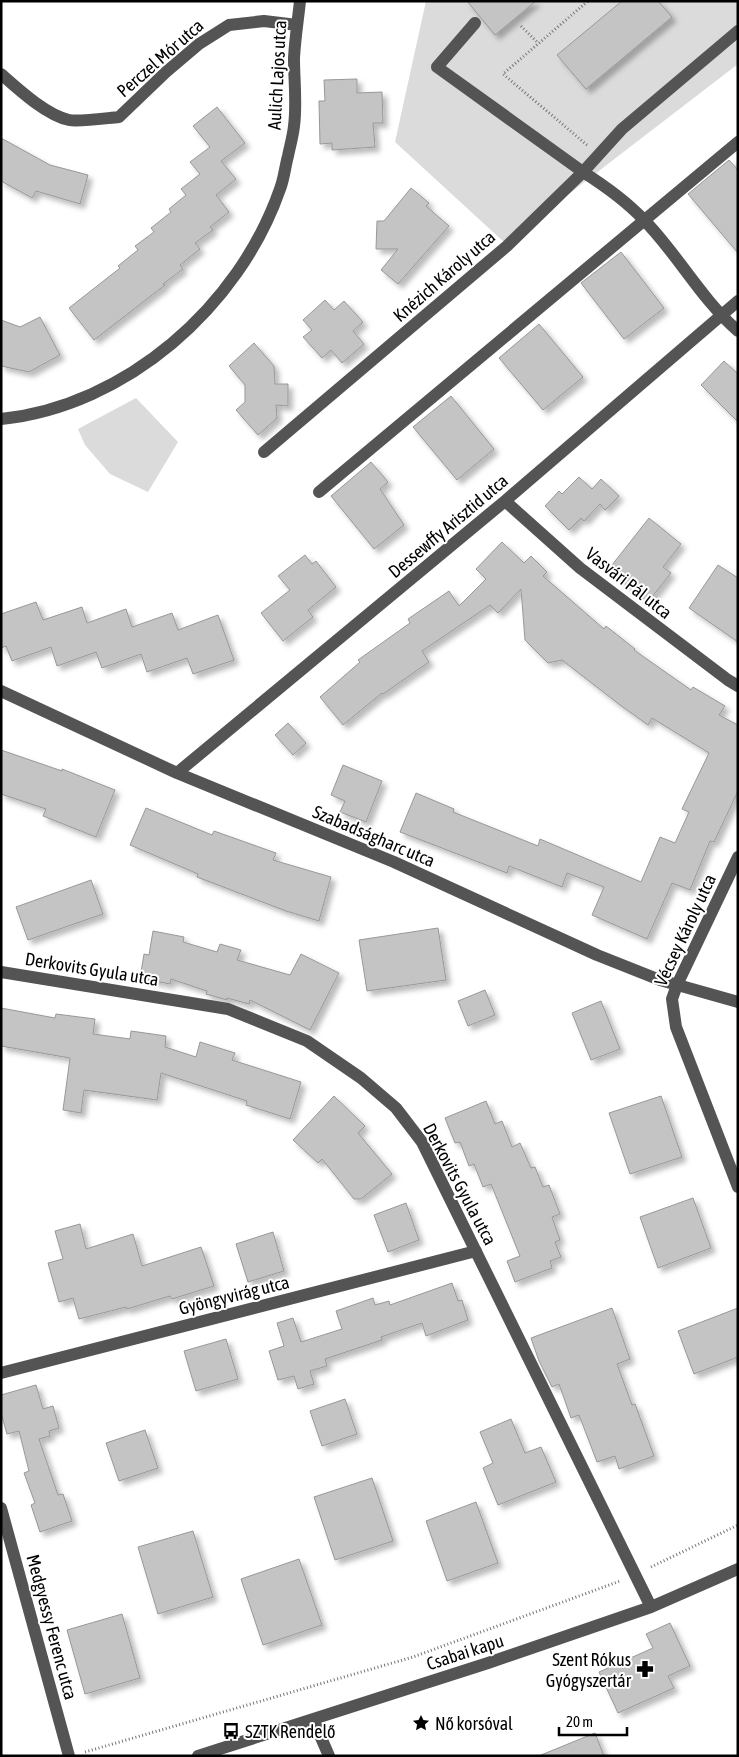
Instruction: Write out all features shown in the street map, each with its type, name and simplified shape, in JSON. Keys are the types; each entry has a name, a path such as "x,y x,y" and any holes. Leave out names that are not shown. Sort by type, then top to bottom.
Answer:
{"street":[{"name":"Aulich Lajos utca","path":"1,418 18,417 74,402 120,381 160,352 192,325 231,283 262,231 281,188 294,127 294,57 300,1"},
{"name":"Perczel Mór utca","path":"1,74 22,93 47,110 69,120 119,117 198,44 229,25 264,21 297,25"},
{"path":"475,23 437,67 582,172 617,194 645,220 722,317 738,331"},
{"name":"Knézich Károly utca","path":"264,452 506,246 599,155 622,129 738,30"},
{"path":"319,492 738,142"},
{"name":"Dessewffy Arisztid utca","path":"177,773 505,502 722,317 738,301"},
{"name":"Vasvári Pál utca","path":"505,502 580,568 738,686"},
{"name":"Szabadságharc utca","path":"1,691 177,773 394,862 597,955 660,980 738,1002"},
{"name":"Vécsey Károly utca","path":"738,858 672,999 676,1026 738,1187"},
{"name":"Derkovits Gyula utca","path":"1,972 228,1009 307,1041 361,1078 396,1108 422,1142 651,1607"},
{"name":"Gyöngyvirág utca","path":"1,1372 476,1251"},
{"name":"Medgyessy Ferenc utca","path":"1,1508 73,1755"},
{"name":"Csabai kapu","path":"198,1756 488,1663 651,1607 738,1569"},
{"path":"313,1719 328,1756"}],"path":[{"path":"588,1 503,74 599,155"},
{"path":"521,26 538,43"},
{"path":"73,1755 413,1657 635,1575 738,1525"}],"shaded area":[{"path":"426,1 738,1 738,64 505,243 395,142"},
{"path":"136,398 178,442 148,492 110,474 85,445 78,429"}],"building":[{"path":"467,1 536,1 495,35"},
{"path":"622,1 658,1 672,17 586,89 557,55"},
{"path":"357,79 357,93 382,92 383,123 373,123 375,147 332,150 332,143 320,144 319,101 325,101 324,80"},
{"path":"217,107 245,143 221,161 236,179 216,195 229,212 210,227 213,230 195,243 200,249 180,265 183,269 94,340 69,308 120,268 118,266 138,250 135,246 154,232 151,228 171,212 169,209 186,195 181,189 200,174 190,162 210,147 193,126"},
{"path":"1,138 50,165 88,175 80,204 36,191 32,198 1,181"},
{"path":"729,160 738,170 738,253 688,194"},
{"path":"411,188 429,203 426,206 449,226 398,284 381,270 398,249 376,249 377,221 384,221"},
{"path":"621,252 664,308 624,339 581,283"},
{"path":"325,300 334,310 344,301 363,322 353,331 364,344 342,363 331,350 322,358 303,337 312,330 303,320"},
{"path":"40,317 60,355 29,372 1,366 1,320 20,327"},
{"path":"539,324 583,377 543,410 499,358"},
{"path":"254,343 274,366 275,384 288,384 288,406 276,405 277,418 258,435 236,410 245,402 245,385 229,366"},
{"path":"724,361 738,374 738,422 701,385"},
{"path":"451,396 494,449 457,480 413,427"},
{"path":"371,462 388,482 380,489 404,525 374,549 331,496"},
{"path":"579,477 592,489 601,479 619,496 605,510 600,504 584,521 581,518 569,530 545,506 559,491 562,494"},
{"path":"649,518 681,544 663,567 671,573 648,602 608,570"},
{"path":"502,542 524,563 531,556 547,572 543,576 604,629 606,626 634,650 691,690 693,687 725,706 719,715 738,725 738,791 714,842 710,841 690,890 672,883 647,939 592,915 604,887 567,873 562,887 509,866 507,873 400,832 416,793 454,809 453,812 538,846 540,839 641,882 660,837 675,843 689,812 682,809 709,753 652,718 648,725 562,660 548,663 525,640 521,589 498,613 490,605 422,651 429,662 382,693 343,725 320,697 360,662 358,660 410,623 408,619 449,591 459,606 486,579 476,569"},
{"path":"305,555 312,564 316,561 336,587 308,610 313,617 283,641 261,613 290,590 278,576"},
{"path":"718,565 738,578 738,642 689,608"},
{"path":"36,602 43,620 82,607 87,623 126,609 132,627 172,613 178,630 218,615 234,660 193,674 187,658 147,672 141,654 102,668 96,652 57,666 51,647 12,661 6,646 1,648 1,614"},
{"path":"288,723 306,743 293,755 275,735"},
{"path":"1,750 62,771 62,769 115,790 96,837 43,816 46,809 1,794"},
{"path":"343,765 382,781 366,822 340,812 345,801 331,795"},
{"path":"146,808 212,835 214,831 276,853 273,860 331,877 319,921 286,911 197,877 198,874 130,845"},
{"path":"91,880 103,914 28,940 16,907"},
{"path":"438,928 446,980 367,991 359,940"},
{"path":"153,931 184,937 183,942 217,952 220,944 241,950 237,960 290,975 301,954 339,973 310,1030 250,1000 249,1004 227,998 227,1000 206,994 207,991 171,979 170,984 140,978 144,954 149,955"},
{"path":"485,990 495,1015 468,1026 458,1001"},
{"path":"601,1001 620,1049 591,1060 572,1013"},
{"path":"1,1008 55,1018 56,1014 95,1019 93,1034 130,1039 131,1031 166,1036 165,1047 196,1057 200,1042 235,1053 232,1060 301,1082 290,1119 246,1105 247,1101 161,1073 157,1100 84,1090 81,1113 63,1110 70,1058 1,1046"},
{"path":"334,1096 365,1126 358,1133 392,1174 361,1199 354,1199 322,1159 318,1163 293,1140"},
{"path":"661,1096 682,1157 630,1174 609,1113"},
{"path":"486,1101 495,1124 502,1121 512,1147 520,1143 531,1168 535,1167 543,1187 549,1185 560,1214 552,1217 560,1240 555,1242 561,1257 550,1261 552,1268 515,1282 507,1261 520,1256 491,1184 483,1187 474,1164 469,1166 460,1142 455,1143 445,1118"},
{"path":"693,1198 711,1248 658,1268 640,1217"},
{"path":"406,1203 419,1240 388,1252 374,1215"},
{"path":"80,1224 86,1249 133,1234 142,1266 201,1247 214,1286 172,1299 170,1296 127,1309 126,1307 79,1319 73,1298 59,1302 48,1263 63,1259 55,1231"},
{"path":"273,1232 284,1271 248,1282 236,1244"},
{"path":"452,1283 458,1301 462,1300 468,1320 426,1336 422,1323 381,1337 382,1340 325,1359 327,1366 310,1371 314,1384 298,1389 294,1376 278,1380 269,1351 284,1346 277,1323 293,1318 301,1342 342,1329 336,1311 373,1298 375,1305 389,1301 390,1305"},
{"path":"612,1308 630,1359 617,1364 632,1405 635,1404 654,1456 619,1469 615,1456 597,1462 579,1415 571,1418 559,1384 552,1387 539,1361 531,1338"},
{"path":"738,1308 738,1357 694,1374 678,1331"},
{"path":"226,1339 238,1379 196,1391 184,1351"},
{"path":"36,1385 43,1409 53,1406 59,1428 49,1431 50,1436 39,1439 58,1495 63,1494 72,1521 40,1532 31,1505 35,1503 24,1473 29,1471 19,1431 7,1434 1,1413 1,1395"},
{"path":"345,1399 357,1434 322,1446 310,1411"},
{"path":"511,1419 525,1453 541,1447 556,1482 498,1505 483,1468 493,1463 480,1432"},
{"path":"145,1430 158,1468 119,1481 106,1443"},
{"path":"372,1478 393,1541 335,1560 314,1497"},
{"path":"476,1502 498,1563 447,1581 426,1521"},
{"path":"193,1531 213,1597 158,1614 138,1547"},
{"path":"299,1559 322,1625 263,1645 241,1579"},
{"path":"122,1614 140,1678 85,1694 67,1630"},
{"name":"Szent Rókus Gyógyszertár","path":"670,1623 690,1666 668,1676 674,1688 618,1713 599,1672 653,1648 646,1634"},
{"path":"595,1733 604,1756 541,1756 541,1755"}],"place":[{"name":"Szent Rókus Gyógyszertár","path":"645,1669"},
{"name":"Nő korsóval","path":"421,1723"},
{"name":"SZTK Rendelő","path":"231,1731"}]}
